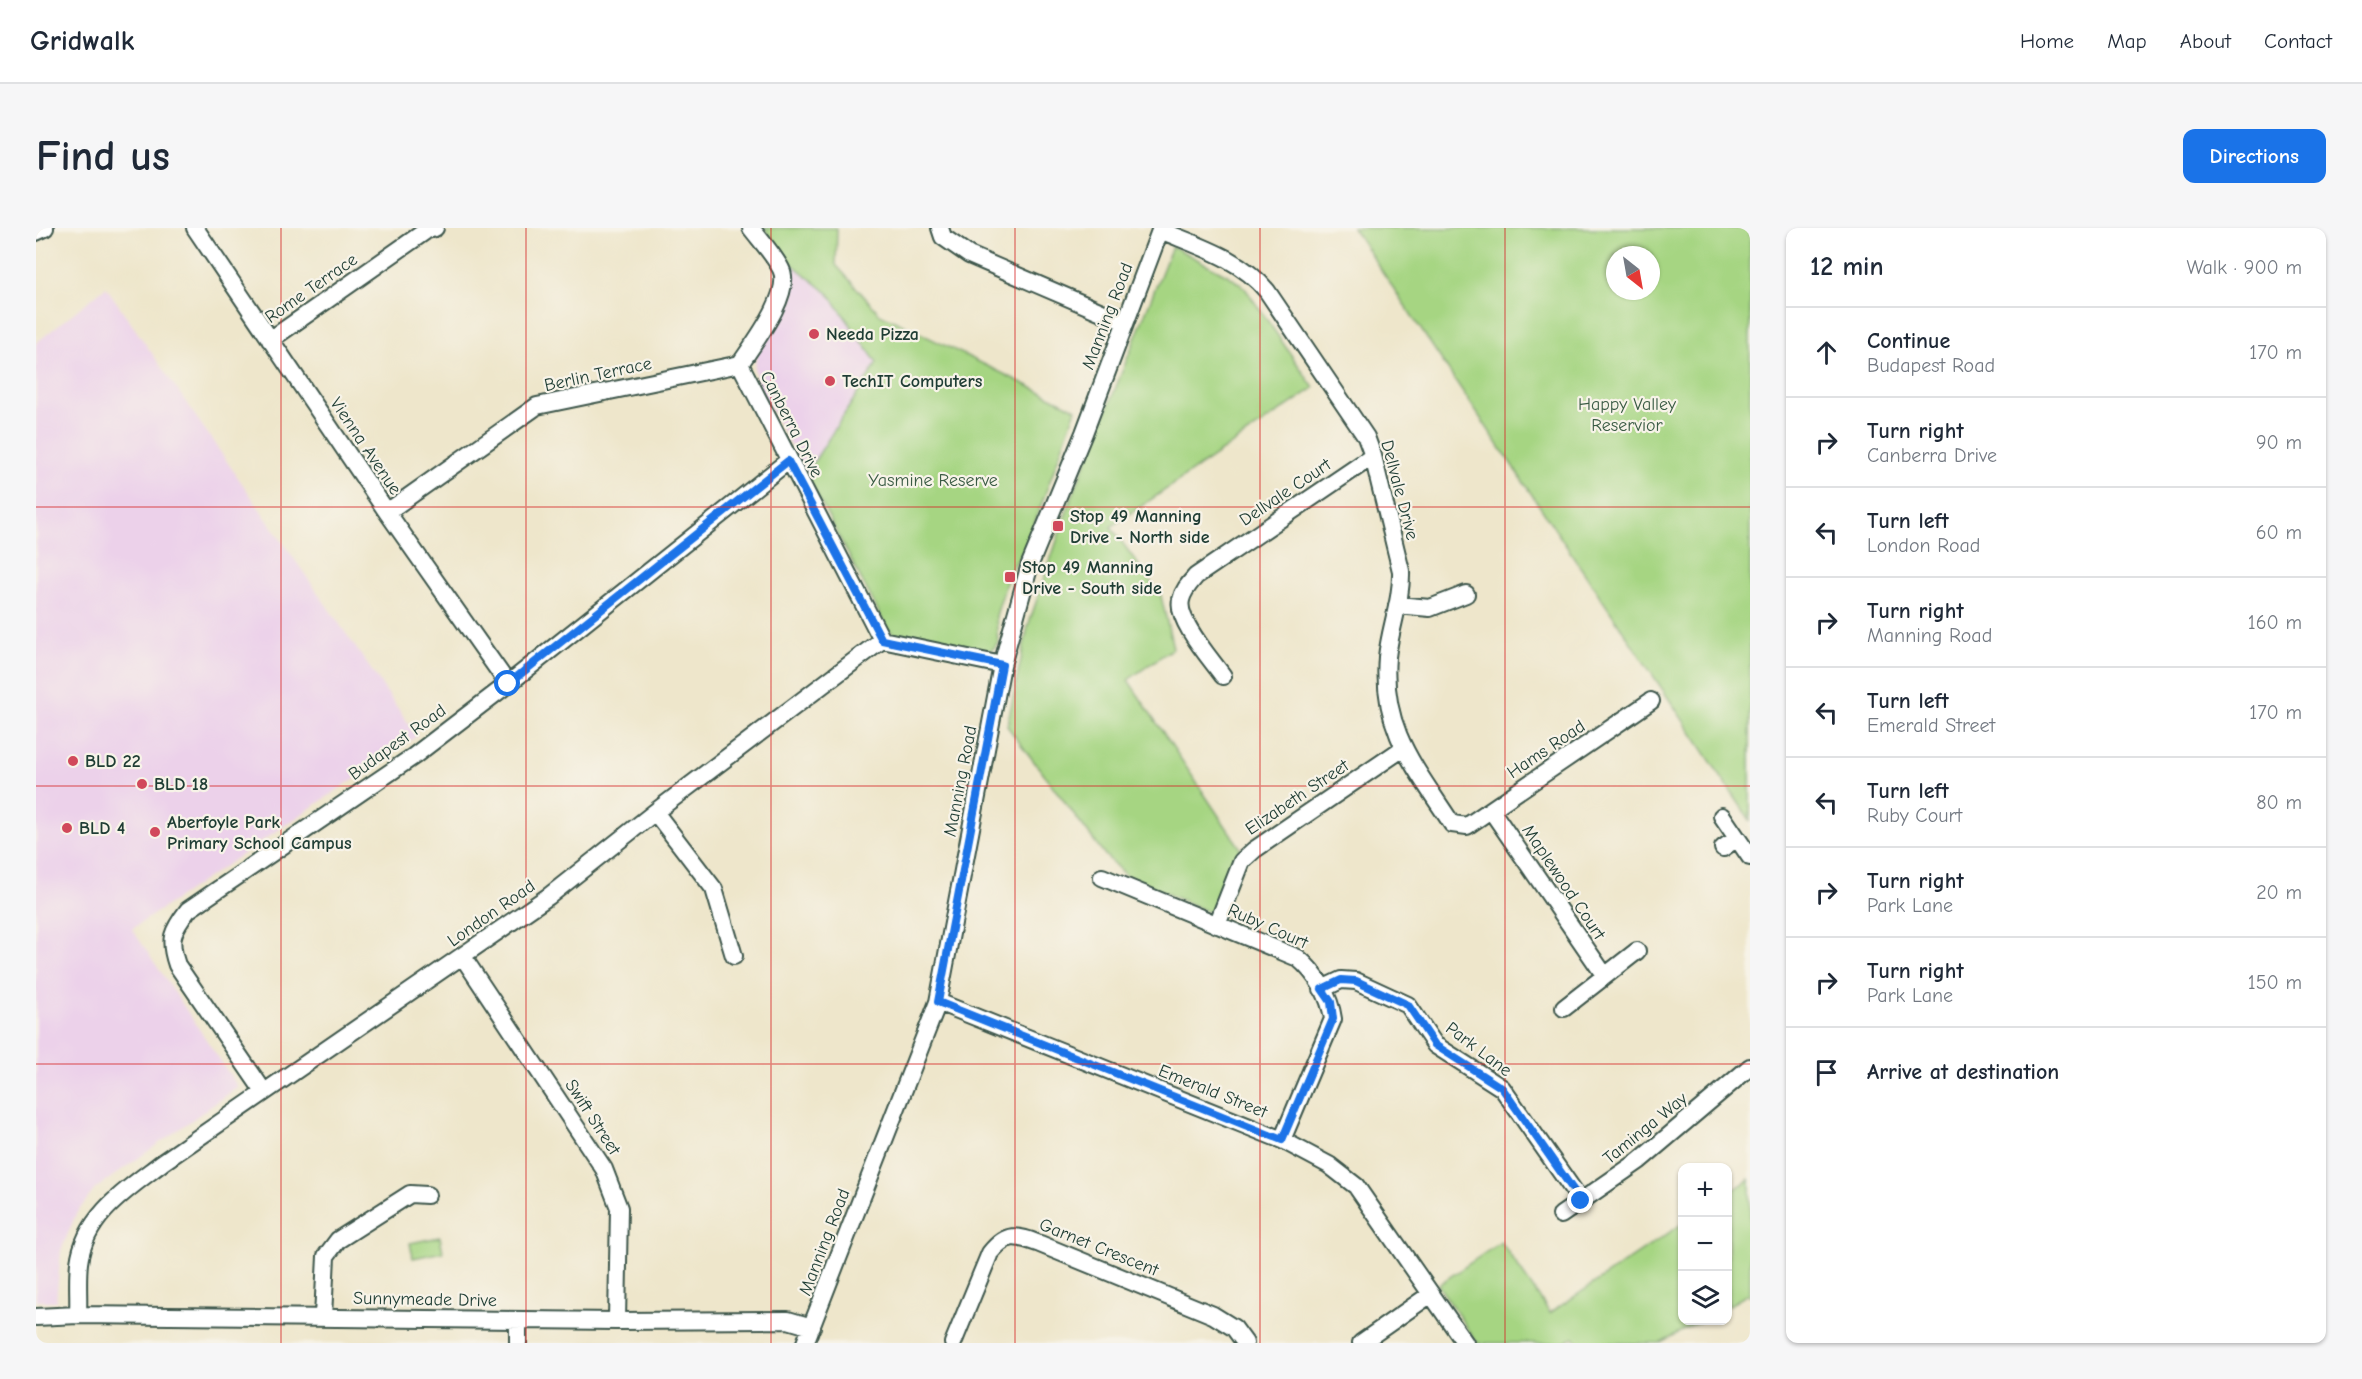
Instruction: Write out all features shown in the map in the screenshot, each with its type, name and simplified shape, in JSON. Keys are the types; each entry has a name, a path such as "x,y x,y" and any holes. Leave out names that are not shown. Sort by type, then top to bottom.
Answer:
{"street":[{"path":"36,232 45,228"},
{"name":"Vienna Avenue","path":"195,228 387,512 508,684"},
{"name":"Rome Terrace","path":"270,340 427,230 435,228"},
{"name":"Canberra Drive","path":"751,228 783,271 782,290 777,305 740,364 882,640"},
{"path":"940,228 943,237 969,255 1125,322"},
{"name":"Manning Road","path":"806,1343 938,1002 1002,665 1030,564 1084,433 1160,229"},
{"name":"Dellvale Drive","path":"1160,229 1236,263 1255,276 1366,437 1373,456 1401,571 1401,588 1387,657 1386,691 1391,716 1402,749 1452,824 1462,826"},
{"name":"Berlin Terrace","path":"387,512 537,406 740,364"},
{"name":"Dellvale Court","path":"1223,676 1181,613 1181,600 1187,586 1196,576 1373,456"},
{"name":"Budapest Road","path":"264,1092 177,965 172,951 171,936 188,909 414,756 788,461"},
{"path":"1397,605 1430,608 1466,594"},
{"path":"882,640 1002,665"},
{"name":"London Road","path":"78,1315 79,1263 86,1238 105,1208 163,1162 549,896 655,812 882,640"},
{"name":"Hams Road","path":"1462,826 1467,826 1651,701"},
{"name":"Elizabeth Street","path":"1217,925 1242,861 1254,850 1402,749"},
{"name":"Maplewood Court","path":"1491,810 1605,976"},
{"path":"655,812 714,890 734,956"},
{"path":"1722,816 1750,857"},
{"path":"1723,848 1737,838"},
{"name":"Ruby Court","path":"1102,877 1298,958 1309,967 1331,1002 1333,1019 1282,1140"},
{"path":"1564,1008 1637,951"},
{"name":"Swift Street","path":"463,957 604,1169 619,1208 617,1321"},
{"name":"Park Lane","path":"1322,989 1341,980 1356,981 1408,1005 1435,1045 1502,1088 1581,1201"},
{"name":"Emerald Street","path":"938,1002 1282,1140 1329,1165 1356,1186 1465,1343"},
{"name":"Taminga Way","path":"1561,1215 1639,1161 1750,1067"},
{"path":"323,1317 326,1256 338,1240 410,1194 427,1195"},
{"name":"Garnet Crescent","path":"953,1343 990,1253 1000,1241 1013,1237 1040,1244 1213,1315 1234,1328 1245,1343"},
{"path":"1361,1343 1431,1294"},
{"name":"Sunnymeade Drive","path":"36,1317 78,1315 617,1321 788,1320 812,1327"},
{"path":"518,1320 518,1343"}],"shaded area":[{"path":"788,261 829,294 877,363 806,474 759,387 754,369 757,352 783,309 791,289"},
{"name":"Aberfoyle Park Primary School Campus","path":"106,287 417,736 132,929 238,1087 95,1189 76,1214 61,1251 56,1301 36,1301 36,343"}],"green space":[{"name":"Yasmine Reserve","path":"764,228 837,228 836,265 880,314 1076,409 1026,547 1009,573 996,616 998,642 994,648 985,653 898,638 887,628 806,474 877,363 829,294 788,261"},
{"name":"Happy Valley Reservior","path":"1353,228 1750,228 1750,820"},
{"path":"1172,246 1229,276 1245,288 1314,388 1111,527 1161,596 1173,648 1128,680 1241,849 1233,859 1211,913 1126,876 1105,855 1007,726 1028,626 1069,505"},
{"path":"1750,1179 1750,1296 1748,1294 1732,1304 1732,1217 1732,1191"},
{"path":"1678,1227 1678,1325 1693,1325 1659,1343 1578,1343 1574,1337 1564,1343 1477,1343 1438,1285 1501,1242 1550,1313"},
{"path":"440,1237 443,1252 413,1258 410,1243"}],"place":[{"name":"Needa Pizza","path":"814,334"},
{"name":"TechIT Computers","path":"830,381"},
{"name":"Stop 49 Manning Drive - North side","path":"1058,526"},
{"name":"Stop 49 Manning Drive - South side","path":"1010,577"},
{"name":"BLD 22","path":"73,761"},
{"name":"BLD 18","path":"142,784"},
{"name":"BLD 4","path":"67,828"},
{"name":"Aberfoyle Park Primary School Campus","path":"155,832"}],"route":[{"path":"508,684 788,461 882,640 1002,665 938,1002 1282,1140 1333,1019 1331,1002 1322,989 1341,980 1356,981 1408,1005 1435,1045 1502,1088 1581,1201"}]}
